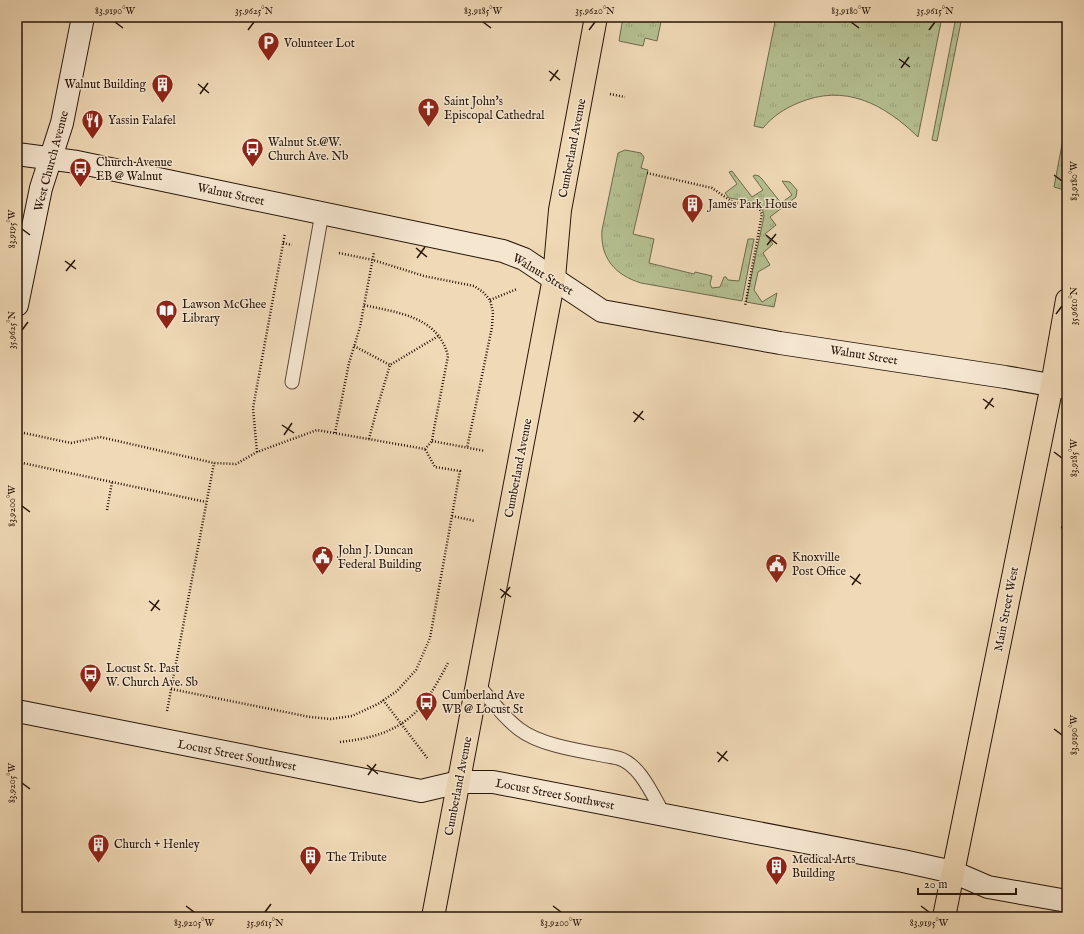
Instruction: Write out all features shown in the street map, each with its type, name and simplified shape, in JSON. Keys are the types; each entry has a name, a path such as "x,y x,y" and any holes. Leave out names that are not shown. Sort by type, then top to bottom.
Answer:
{"main road":[{"name":"Cumberland Avenue","path":"433,917 554,278 560,210 596,17"},
{"name":"Main Street West","path":"944,917 1059,387 1067,300"}],"street":[{"name":"West Church Avenue","path":"17,305 41,188 62,123 83,17"},
{"name":"Walnut Street","path":"17,154 51,157 503,251 524,259 602,311 780,342 1005,377 1059,387"},
{"name":"Locust Street Southwest","path":"17,711 421,791 459,782 493,782 902,860 953,872 988,887 1067,901"}],"lane":[{"path":"292,382 322,213"},
{"path":"478,685 510,722 529,736 545,742 618,758 627,762 638,772 664,815"}],"path":[{"path":"609,94 625,97"},
{"path":"647,173 712,188 731,201 760,210 762,214 745,306"},
{"path":"257,452 253,408 285,232"},
{"path":"284,243 373,260 424,276 474,286 483,292 490,300 492,327 467,448"},
{"path":"335,433 354,346 360,327 375,248"},
{"path":"490,300 519,289"},
{"path":"364,305 406,314 428,325 440,336 446,347 448,356 432,441 425,449"},
{"path":"369,439 390,366 440,336"},
{"path":"354,346 390,366"},
{"path":"24,433 71,442 100,437 214,463 236,464 257,452 317,430 425,449 435,466 460,471 430,638 416,670 397,691 378,704 352,716 331,719 310,718 171,689"},
{"path":"432,441 485,451"},
{"path":"18,462 206,502"},
{"path":"167,711 214,463"},
{"path":"107,510 112,482"},
{"path":"452,516 475,521"},
{"path":"1062,527 1067,528"},
{"path":"340,742 372,737 385,733 407,720 424,702 448,663"},
{"path":"383,700 428,759"}],"green space":[{"path":"623,17 662,17 657,41 645,38 643,46 619,41"},
{"path":"776,17 942,17 918,137 892,115 877,106 848,96 832,95 815,97 783,110 763,128 754,126"},
{"path":"956,17 962,17 937,141 932,140"},
{"path":"1067,118 1067,194 1061,189 1054,187"},
{"path":"625,150 641,153 644,157 641,168 648,170 633,234 654,239 649,263 694,274 695,272 712,276 710,284 712,288 720,287 724,277 728,280 739,281 748,239 754,239 742,301 641,283 624,275 611,264 604,249 602,230 618,153"},
{"path":"732,171 752,197 763,190 753,176 755,175 762,179 781,203 792,195 782,181 790,182 797,190 796,197 770,217 776,225 765,234 773,244 763,253 770,265 758,272 754,290 762,302 777,293 774,307 746,302 764,216 761,203 729,198 725,193 737,184 729,172"}],"place":[{"name":"Volunteer Lot","path":"269,62"},
{"name":"Walnut Building","path":"162,104"},
{"name":"Saint John's Episcopal Cathedral","path":"428,128"},
{"name":"Yassin Falafel","path":"92,140"},
{"name":"Walnut St.@W. Church Ave. Nb","path":"252,168"},
{"name":"Church Avenue EB @ Walnut","path":"81,188"},
{"name":"James Park House","path":"692,224"},
{"name":"Lawson McGhee Library","path":"166,330"},
{"name":"John J. Duncan Federal Building","path":"322,576"},
{"name":"Knoxville Post Office","path":"777,584"},
{"name":"Locust St. Past W. Church Ave. Sb","path":"90,694"},
{"name":"Cumberland Ave WB @ Locust St","path":"427,722"},
{"name":"Church + Henley","path":"98,864"},
{"name":"The Tribute","path":"311,876"},
{"name":"Medical Arts Building","path":"776,886"}]}
